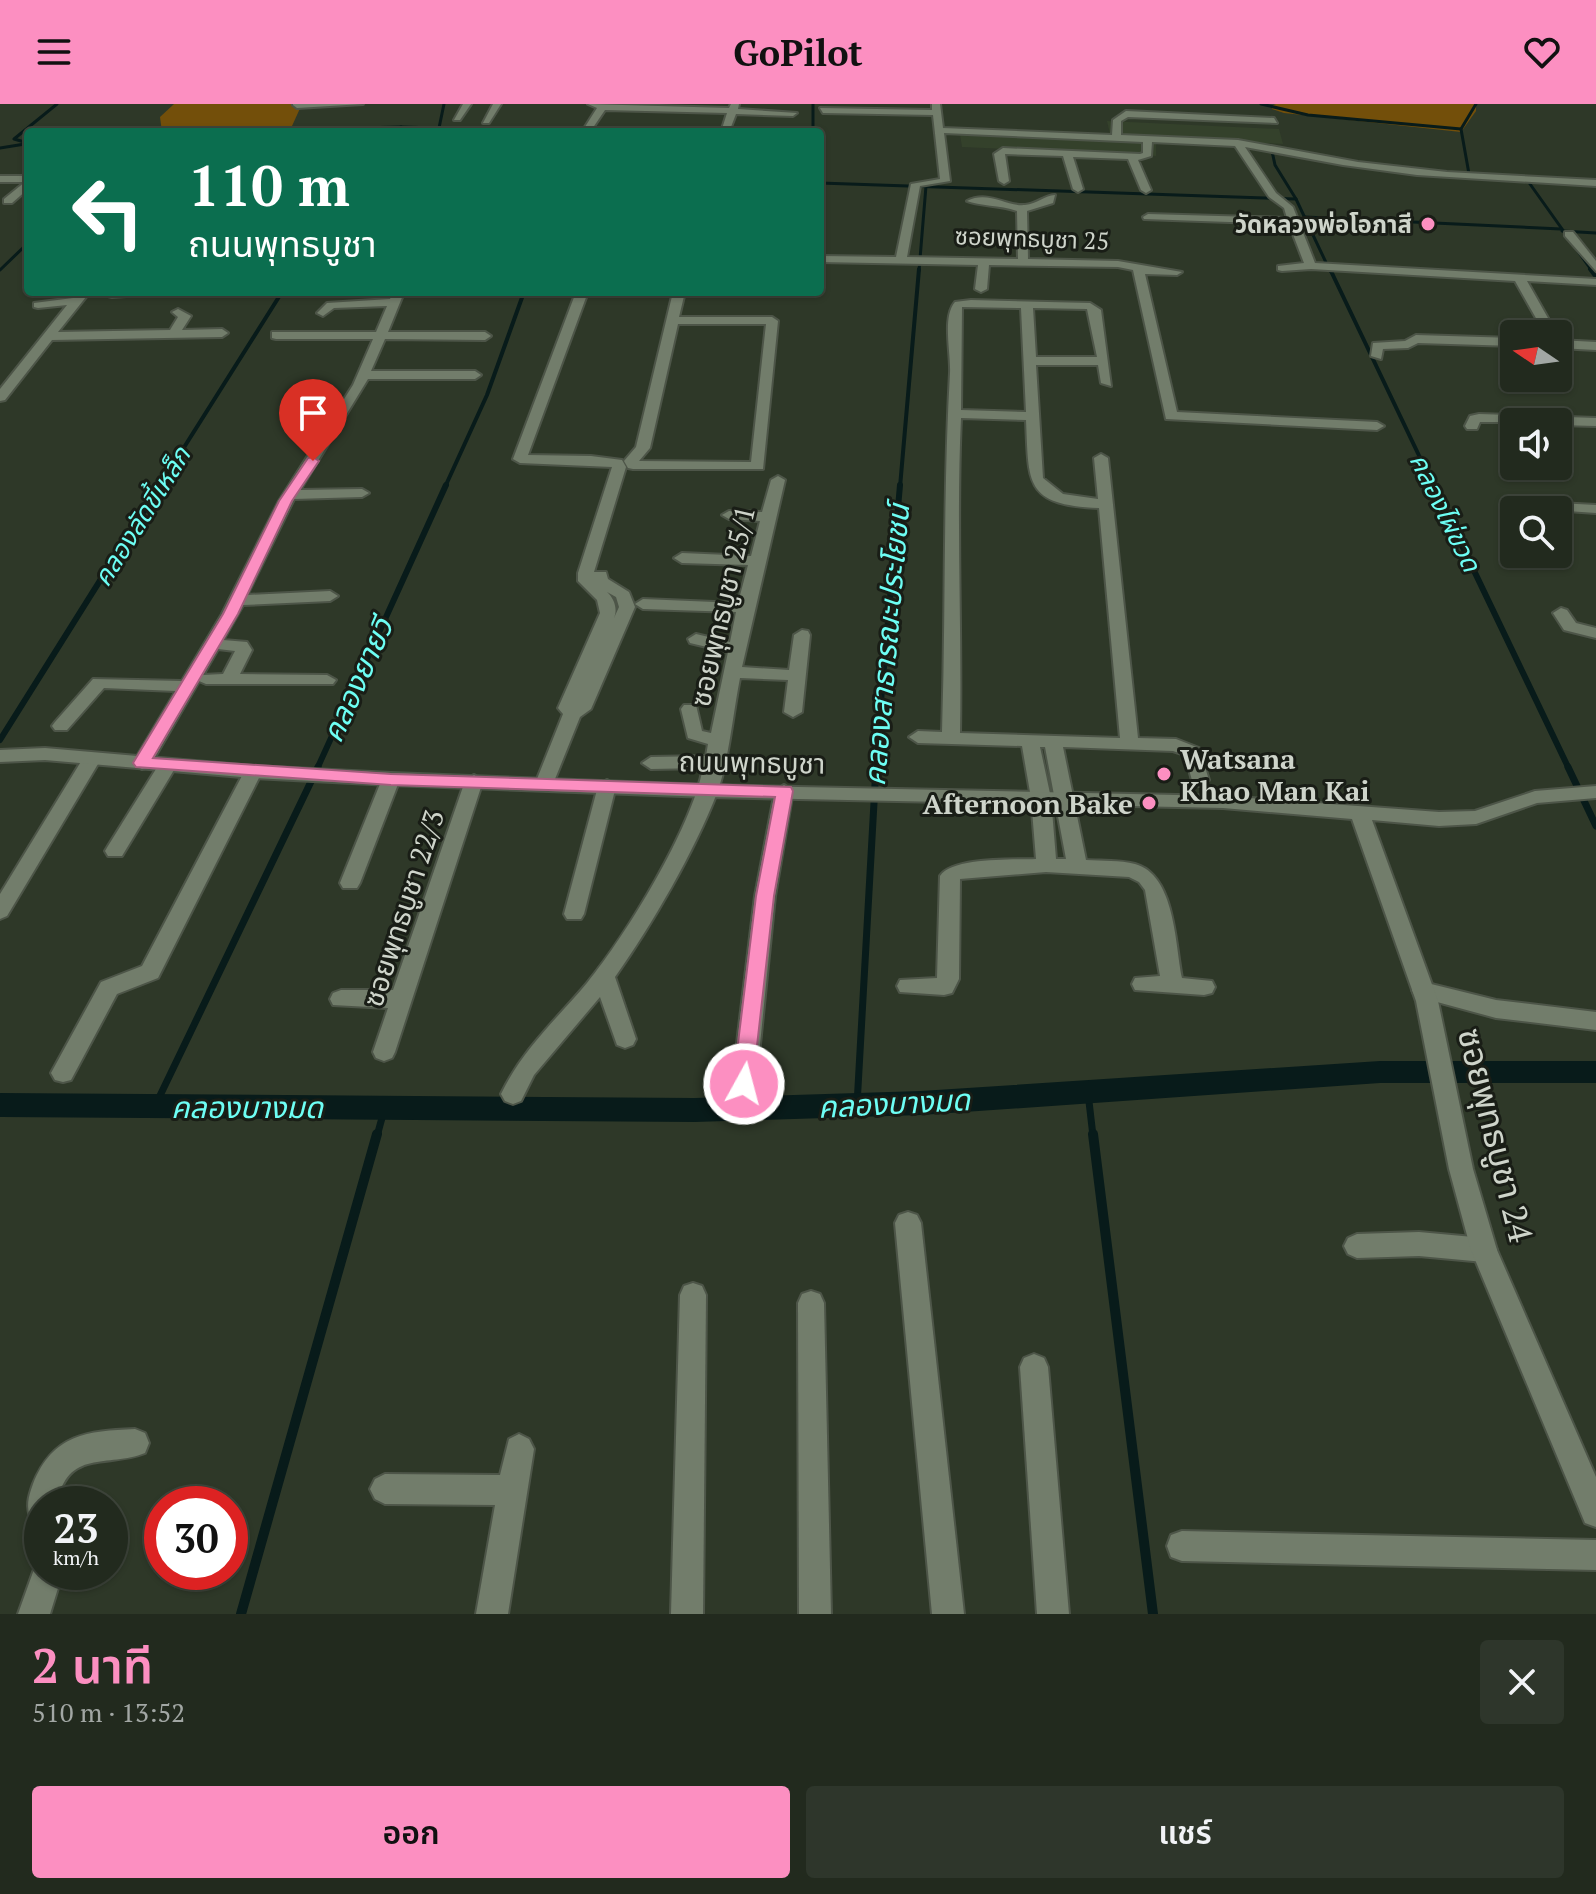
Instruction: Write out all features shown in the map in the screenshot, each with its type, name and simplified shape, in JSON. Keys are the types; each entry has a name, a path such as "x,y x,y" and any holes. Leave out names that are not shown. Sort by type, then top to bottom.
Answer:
{"street":[{"path":"297,105 359,104"},
{"path":"457,118 467,104"},
{"path":"486,121 497,104"},
{"path":"592,104 602,107 734,108 793,113"},
{"path":"1187,104 1188,116"},
{"path":"1242,119 1243,106"},
{"path":"588,128 602,107"},
{"path":"664,120 671,107"},
{"path":"726,128 734,108"},
{"path":"823,110 936,109 943,130 945,181 921,182 915,188 901,259"},
{"path":"1116,138 1118,116 1132,109 1274,121"},
{"path":"943,130 1238,143 1277,147 1339,162 1435,176 1596,183"},
{"path":"1004,181 1000,152 1146,156 1147,139"},
{"path":"1238,143 1272,195 1284,203 1316,267"},
{"path":"1067,153 1078,189"},
{"path":"1132,157 1146,190"},
{"path":"0,179 24,181"},
{"path":"8,201 24,185"},
{"path":"972,201 999,201 1022,209 1049,201 1052,197"},
{"path":"1237,207 1241,220"},
{"path":"1022,209 1027,265"},
{"path":"1148,217 1292,221"},
{"path":"1569,234 1593,262"},
{"name":"ซอยพุทธบูชา 25","path":"824,259 984,261 1027,265 1118,264 1139,270 1171,416 1377,426"},
{"path":"981,289 984,261"},
{"path":"1282,268 1316,267 1596,282"},
{"path":"1139,270 1177,272"},
{"path":"1519,278 1543,320"},
{"path":"38,305 80,296"},
{"path":"0,397 80,296"},
{"path":"323,313 331,305 390,296"},
{"path":"142,763 238,600 290,495 332,433 364,375 397,296"},
{"path":"581,296 520,459 591,460 626,465 758,466 772,321 673,320"},
{"path":"544,784 572,714 582,709 627,607 623,595 600,581 600,573 626,465 643,448 678,296"},
{"path":"951,739 954,616 951,476 957,363 955,309 959,304 971,303 1081,305 1094,308 1107,383"},
{"path":"1027,304 1036,478 1044,490 1065,501 1107,504"},
{"path":"174,333 185,316 178,312"},
{"path":"51,333 118,321"},
{"path":"51,333 222,333"},
{"path":"276,335 485,336"},
{"path":"1377,356 1377,346 1408,344 1416,339 1500,342"},
{"path":"1572,345 1596,346"},
{"path":"1031,361 1104,361"},
{"path":"364,375 475,375"},
{"path":"955,414 1034,416"},
{"path":"1472,426 1479,418 1596,422"},
{"path":"1101,458 1130,744"},
{"name":"ซอยพุทธบูชา 25/1","path":"513,1094 525,1069 604,976 627,944 669,870 708,791 745,608 778,480"},
{"path":"290,495 362,493"},
{"path":"1572,508 1596,509"},
{"path":"729,515 769,517"},
{"path":"682,558 758,561"},
{"path":"238,600 330,596"},
{"path":"643,604 745,608"},
{"path":"1561,613 1570,627 1596,633"},
{"path":"793,712 802,635"},
{"path":"696,639 736,649"},
{"path":"213,644 241,646 244,650 229,679"},
{"path":"731,672 797,675"},
{"path":"206,679 327,680"},
{"path":"61,726 99,683 187,686"},
{"path":"690,709 694,734 718,741"},
{"path":"918,737 1187,747 1193,752 1200,780"},
{"path":"1030,742 1041,798 1046,865"},
{"path":"1053,742 1077,866"},
{"name":"ถนนพุทธบูชา","path":"0,756 45,754 253,772 708,791 884,792 1236,802 1459,819 1491,814 1535,797 1593,793"},
{"path":"0,911 92,759"},
{"path":"651,763 714,762"},
{"path":"115,851 168,765"},
{"path":"63,1073 109,988 119,982 142,980 150,972 253,772"},
{"path":"350,883 391,779"},
{"name":"ซอยพุทธบูชา 22/3","path":"384,1052 474,781"},
{"path":"574,914 607,786"},
{"path":"744,1084 765,896 784,791"},
{"name":"ซอยพุทธบูชา 24","path":"1360,813 1425,995 1461,1169 1484,1250 1596,1512"},
{"path":"908,986 944,987 948,979 950,876 958,871 1046,865 1132,870 1150,881 1155,889 1172,985"},
{"path":"604,976 625,1039"},
{"path":"1143,984 1204,987"},
{"path":"1425,995 1496,1009 1596,1021"},
{"path":"341,999 402,999"},
{"path":"908,1223 948,1614"},
{"path":"1357,1246 1419,1244 1484,1250"},
{"path":"687,1614 693,1295"},
{"path":"811,1303 815,1614"},
{"path":"1034,1367 1053,1614"},
{"path":"48,1486 65,1456 85,1447 135,1443"},
{"path":"492,1614 519,1449"},
{"path":"385,1489 512,1490"},
{"path":"1182,1546 1596,1555"},
{"path":"34,1614 42,1590"}],"shaded area":[{"path":"174,104 302,104 292,126 161,128 160,117"},
{"path":"1476,104 1476,111 1461,132 1284,113 1272,109 1271,106"},
{"path":"1107,121 1279,129 1283,144 1156,137 1156,156 962,147 959,128 1110,134"}],"waterway":[{"name":"คลองลัดขี้เหล็ก","path":"28,128 57,104"},
{"path":"439,128 444,104"},
{"path":"813,104 813,128"},
{"path":"1261,104 1308,115 1461,129"},
{"path":"1461,129 1476,104"},
{"name":"คลองลัดขี้เหล็ก","path":"359,128 401,127"},
{"path":"401,127 437,128"},
{"path":"1461,129 1469,174"},
{"name":"คลองลัดขี้เหล็ก","path":"24,131 14,139 24,142"},
{"path":"0,148 24,144"},
{"path":"1272,151 1275,165 1296,199"},
{"path":"824,183 926,187"},
{"path":"1530,184 1564,231"},
{"name":"คลองสาธารณะประโยชน์","path":"919,271 926,187"},
{"path":"926,187 1296,199"},
{"name":"คลองไผ่ขวด","path":"1296,199 1330,271"},
{"path":"1305,217 1561,229"},
{"path":"1564,231 1596,233"},
{"path":"1564,231 1592,271"},
{"path":"0,270 24,247"},
{"name":"คลองสาธารณะประโยชน์","path":"900,487 919,269"},
{"name":"คลองไผ่ขวด","path":"1330,269 1434,487"},
{"path":"1590,269 1596,277"},
{"name":"คลองลัดขี้เหล็ก","path":"159,487 279,296"},
{"name":"คลองยายวี","path":"445,487 487,395 523,296"},
{"name":"คลองลัดขี้เหล็ก","path":"0,740 160,485"},
{"name":"คลองยายวี","path":"317,769 446,485"},
{"name":"คลองสาธารณะประโยชน์","path":"875,769 900,485"},
{"name":"คลองไผ่ขวด","path":"1433,485 1569,769"},
{"name":"คลองยายวี","path":"155,1106 318,767"},
{"name":"คลองสาธารณะประโยชน์","path":"857,1105 876,767"},
{"name":"คลองไผ่ขวด","path":"1568,767 1596,826"},
{"name":"คลองบางมด","path":"0,1105 695,1110 921,1103 1380,1072 1596,1072"},
{"path":"1088,1093 1093,1136"},
{"path":"377,1136 385,1107"},
{"path":"241,1614 377,1134"},
{"path":"1093,1134 1153,1614"}],"place":[{"name":"วัดหลวงพ่อโอภาสี","path":"1428,224"},
{"name":"Watsana Khao Man Kai","path":"1164,774"},
{"name":"Afternoon Bake","path":"1149,803"}],"route":[{"path":"313,461 286,501 230,614 142,763 391,779 784,791 765,896 744,1084"}]}
